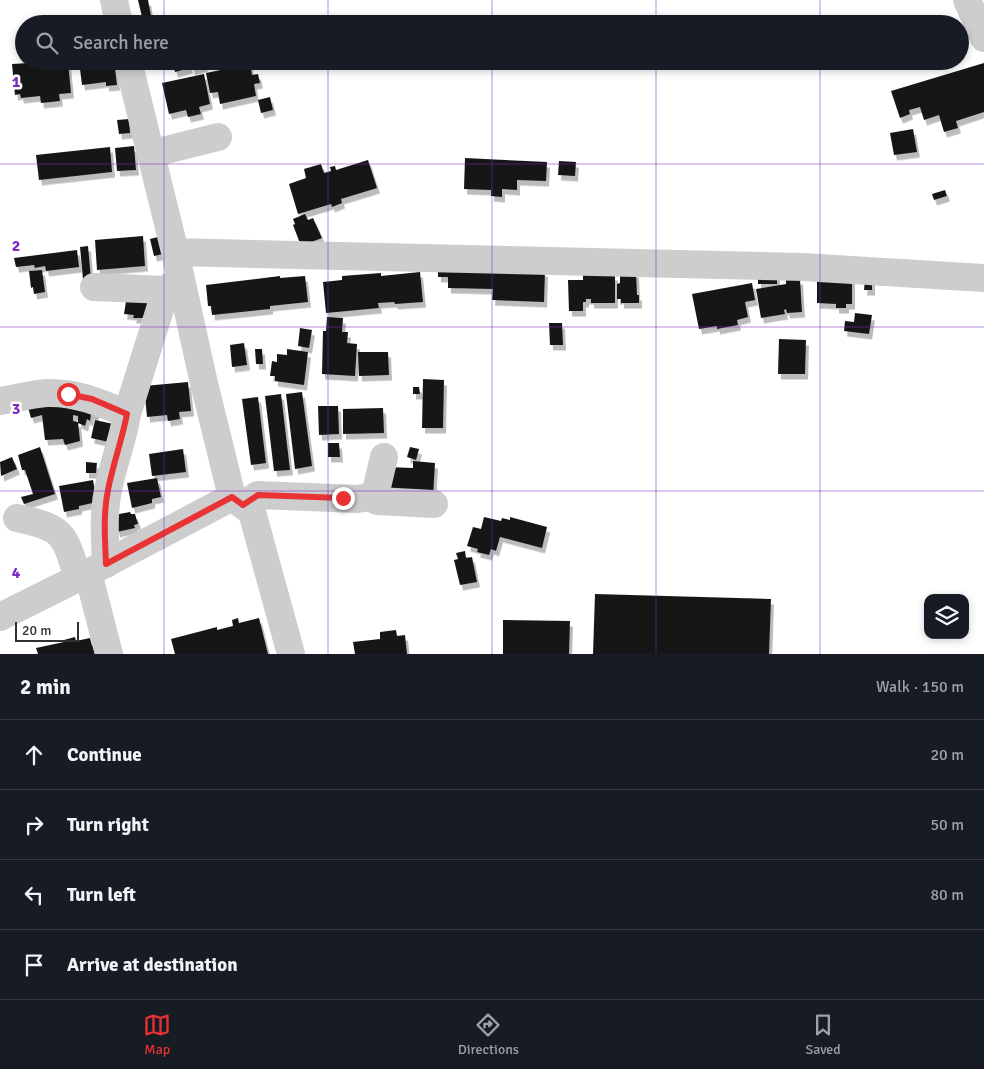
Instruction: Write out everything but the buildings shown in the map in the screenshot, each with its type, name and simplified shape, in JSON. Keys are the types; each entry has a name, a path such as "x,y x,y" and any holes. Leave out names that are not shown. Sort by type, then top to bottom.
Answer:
{"street":[{"path":"114,0 117,15"},
{"path":"967,0 984,38"},
{"path":"109,654 91,572 104,525 108,490 127,414 174,284 175,252 130,70"},
{"path":"150,154 218,137"},
{"path":"175,252 803,267 984,278"},
{"path":"94,287 174,284"},
{"path":"174,284 237,501 252,512 291,654"},
{"path":"0,401 46,393 68,394 92,399 127,414"},
{"path":"369,497 376,491 384,457"},
{"path":"0,617 237,501 258,495 357,499 369,497 377,500 434,504"},
{"path":"17,518 40,523 59,532 67,545 91,572"}],"route":[{"path":"68,394 92,399 127,414 108,490 104,525 106,564 232,497 243,505 258,495 343,498"}]}
